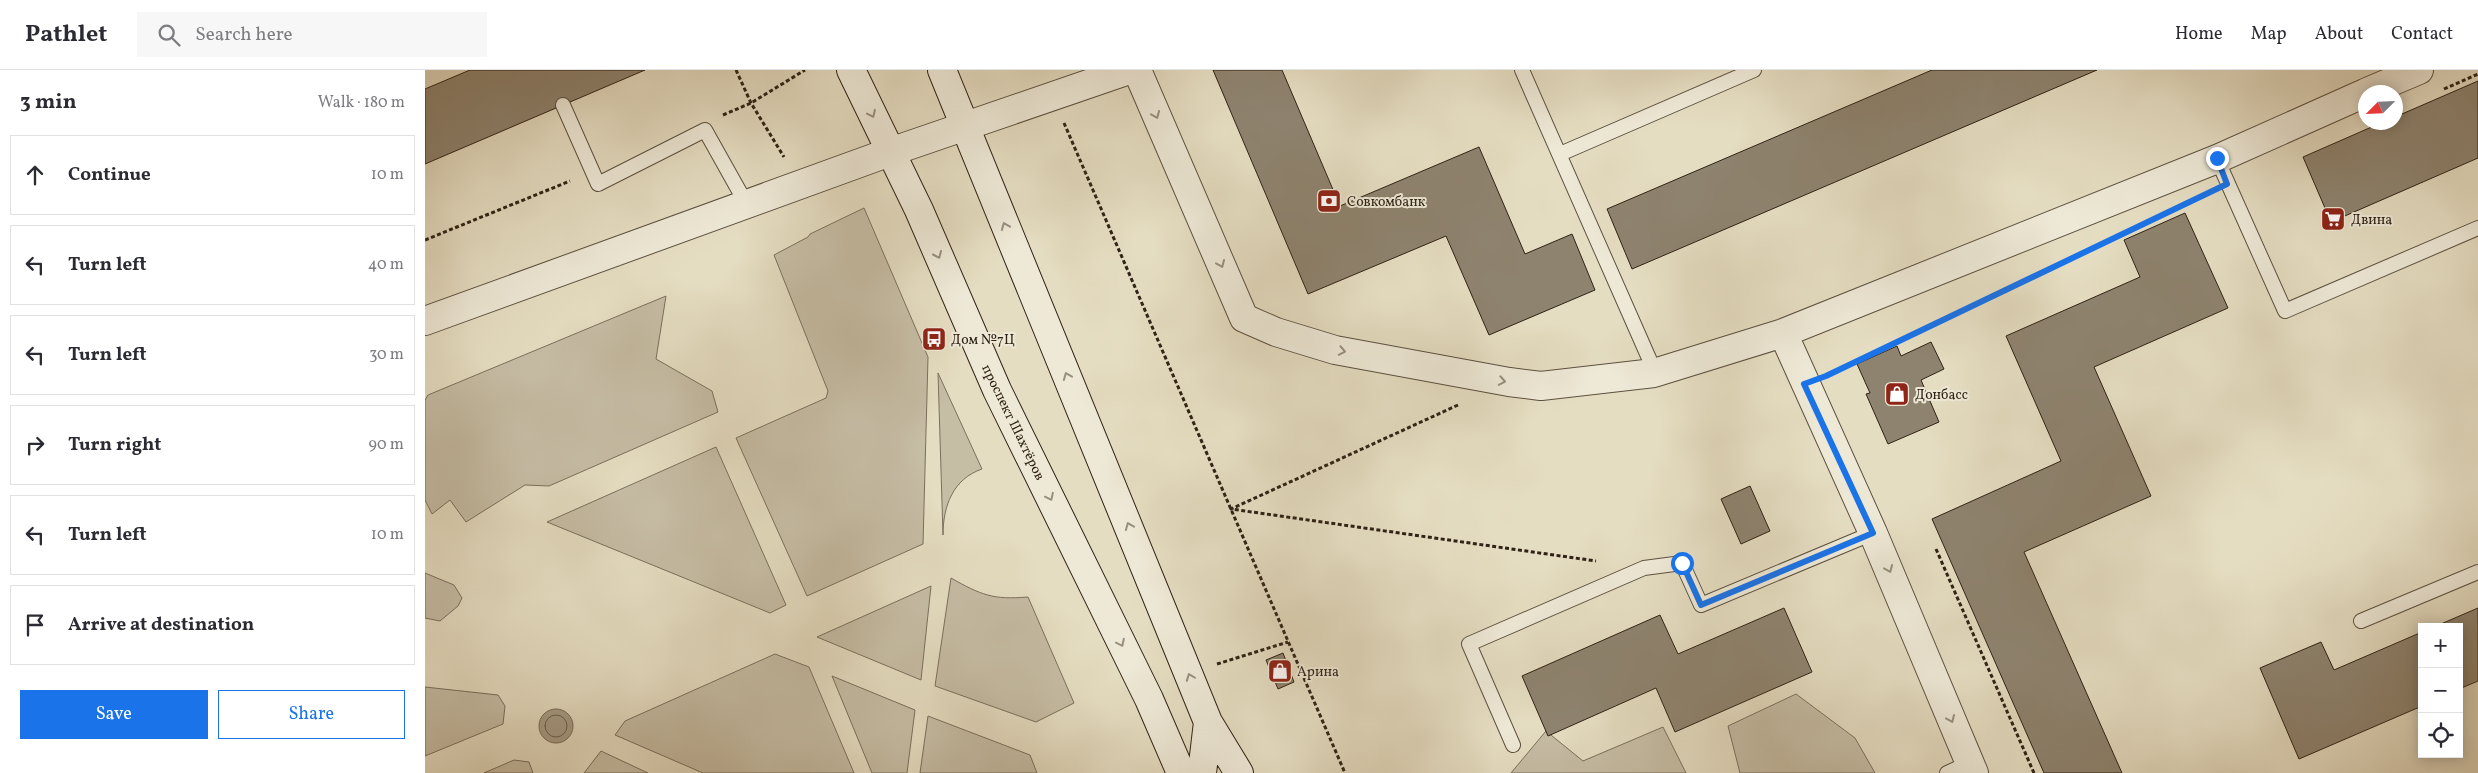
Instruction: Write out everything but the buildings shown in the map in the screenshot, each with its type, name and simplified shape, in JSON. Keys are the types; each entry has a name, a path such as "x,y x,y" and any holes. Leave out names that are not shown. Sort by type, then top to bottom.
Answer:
{"street":[{"name":"проспект Шахтёров","path":"851,70 919,210 997,390 1145,690 1181,773"},
{"path":"941,70 1207,722 1239,773"},
{"path":"425,321 890,152 965,128 1129,70"},
{"path":"1137,70 1244,318 1276,332 1335,350 1509,382 1541,386 1655,372 1783,333 2217,158 2358,96"},
{"path":"2384,85 2419,70"},
{"path":"1783,333 1804,384 1873,533 1963,770"},
{"path":"1202,773 1207,722"}],"lane":[{"path":"1522,70 1655,372"},
{"path":"1560,154 1754,70"},
{"path":"563,105 598,184 705,130 747,205"},
{"path":"2217,158 2285,311 2478,228"},
{"path":"1513,745 1469,644 1644,568 1682,563 1701,605 1873,533"},
{"path":"2361,621 2478,572"}],"path":[{"path":"737,70 751,103 801,185"},
{"path":"1052,96 1345,773"},
{"path":"1804,384 1826,376 2147,222"},
{"path":"1231,509 1464,402"},
{"path":"1231,509 1644,568"},
{"path":"1936,549 2034,773"}],"shaded area":[{"path":"864,208 928,357 923,544 807,596 736,438 826,398 828,391 774,255 808,237 810,234"},
{"path":"666,296 656,359 712,391 718,412 549,486 525,485 466,522 450,500 432,514 425,500 425,400 428,395"},
{"path":"938,373 982,469 964,479 952,495 945,514 943,535"},
{"path":"716,447 786,605 770,613 547,522"},
{"path":"425,573 454,585 462,598 458,606 440,621 425,618"},
{"path":"951,578 971,589 996,597 1028,597 1074,703 1036,722 935,686"},
{"path":"931,586 921,680 817,637"},
{"path":"775,654 809,667 854,773 703,773 615,735 625,721"},
{"path":"832,676 915,710 907,773 872,773"},
{"path":"425,687 498,695 505,706 503,724 425,756"},
{"path":"1796,694 1855,738 1875,773 1740,773 1728,726"},
{"path":"928,716 1030,755 1037,773 920,773"},
{"path":"1663,727 1686,773 1511,773 1546,731 1583,761"},
{"path":"601,751 648,773 584,773"},
{"path":"514,760 529,762 533,773 484,773"}],"water":[{"path":"556,709 568,714 573,726 568,738 556,743 544,738 539,726 544,714"}],"place":[{"name":"Совкомбанк","path":"1329,201"},
{"name":"Двина","path":"2333,219"},
{"name":"Дом №7Ц","path":"934,339"},
{"name":"Донбасс","path":"1897,394"},
{"name":"Арина","path":"1280,671"}],"route":[{"path":"1682,563 1701,605 1873,533 1804,384 1826,376 2227,184 2217,158"}]}
